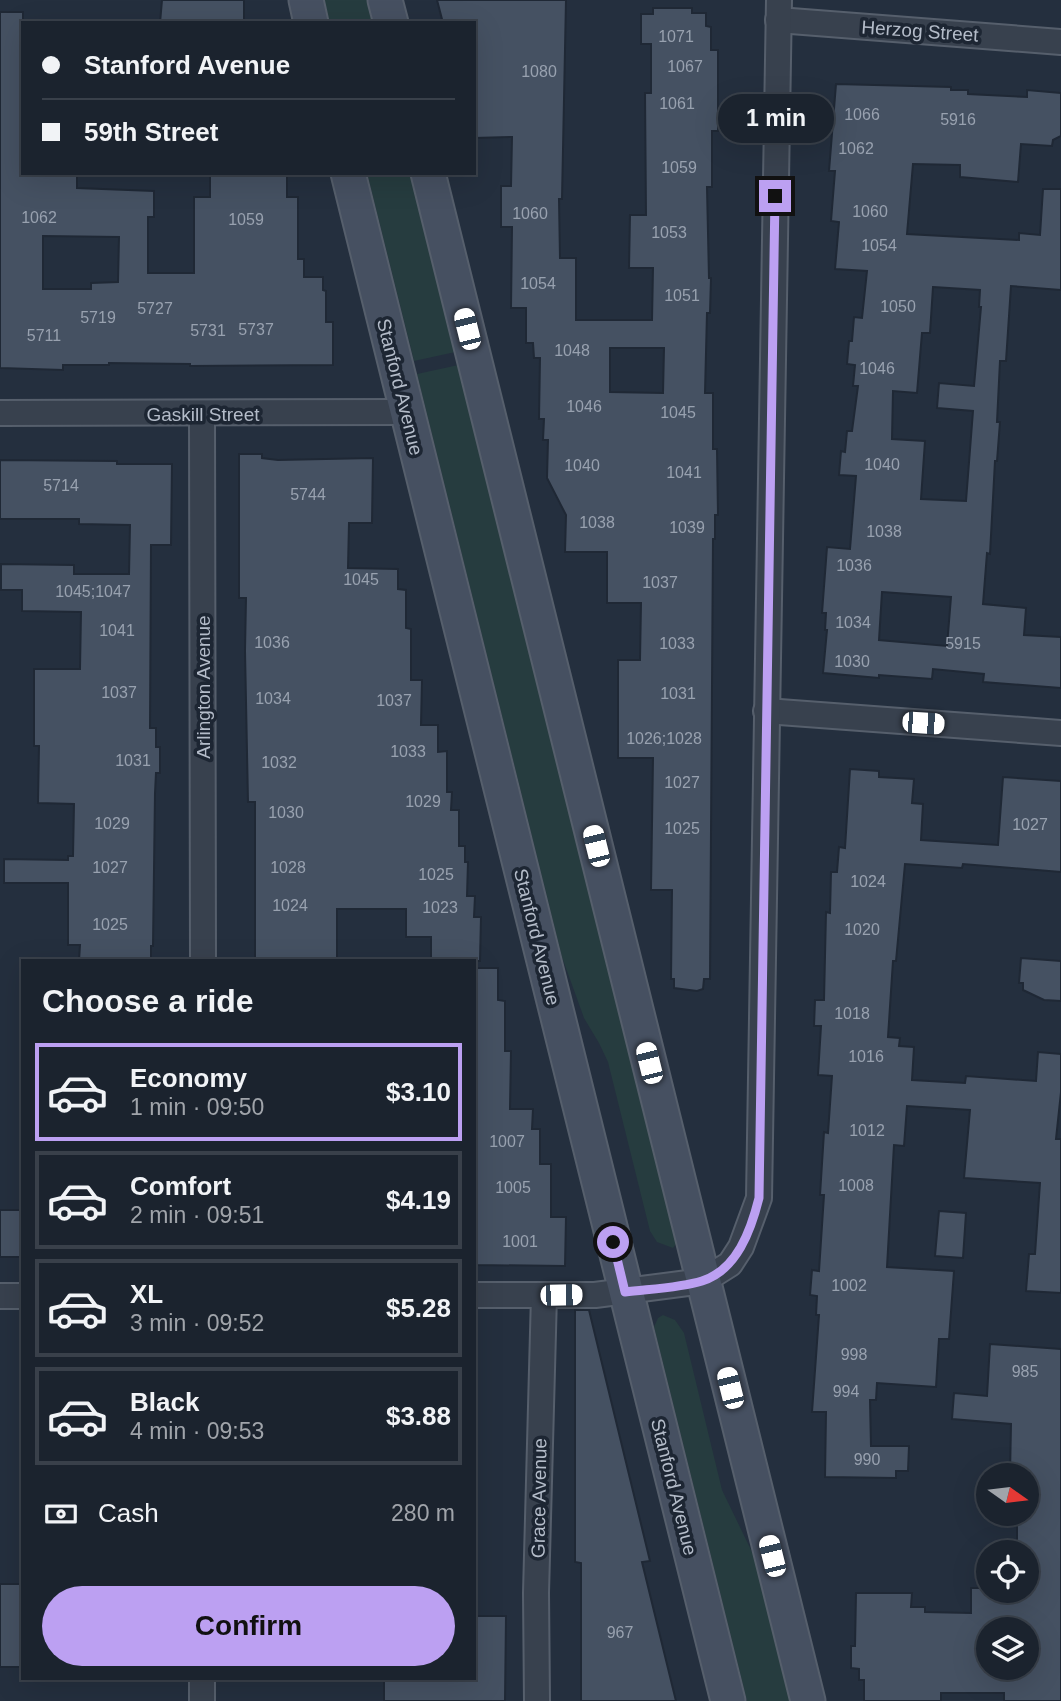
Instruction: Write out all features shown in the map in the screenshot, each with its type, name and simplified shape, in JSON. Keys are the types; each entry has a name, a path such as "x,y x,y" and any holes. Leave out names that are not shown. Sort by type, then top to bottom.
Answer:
{"main road":[{"path":"306,0 311,21"},
{"path":"385,0 390,21"},
{"name":"Stanford Avenue","path":"348,175 728,1701"},
{"path":"428,175 808,1701"}],"street":[{"name":"Herzog Street","path":"779,10 1061,42"},
{"path":"476,1295 625,1292 703,1281 730,1264 741,1247 759,1198 779,10"},
{"name":"Gaskill Street","path":"0,414 407,412"},
{"name":"Arlington Avenue","path":"202,414 203,959"},
{"path":"766,711 1061,733"},
{"name":"Grace Avenue","path":"537,1701 536,1593 544,1295"},
{"path":"0,1296 21,1296"},
{"path":"202,1680 202,1701"}],"green space":[{"path":"324,0 373,0 378,21 329,21"},
{"path":"368,175 416,175 460,351 414,361"},
{"path":"463,364 679,1240 673,1248 657,1242 650,1231 608,1062 584,1018 562,957 417,374"},
{"path":"663,1315 675,1320 684,1333 722,1490 766,1581 796,1701 747,1701 654,1327 658,1318"}],"building":[{"path":"162,0 244,0 244,21 160,21"},
{"path":"437,0 566,0 562,199 559,199 560,258 576,258 576,320 652,320 653,268 629,268 630,215 646,215 645,93 651,93 651,44 641,44 641,14 653,14 653,8 692,8 692,13 706,13 706,26 711,27 711,50 718,50 718,131 712,131 712,187 707,187 711,278 710,313 707,313 705,393 713,393 713,449 717,449 718,515 715,515 713,539 710,979 704,979 703,989 697,991 674,988 674,979 671,979 672,890 651,890 653,758 618,758 618,660 640,660 641,603 607,603 607,552 565,552 566,515 547,478 548,440 543,440 544,419 539,419 540,358 534,358 533,343 526,343 526,308 511,308 512,227 501,227 501,186 511,186 512,137 476,138 476,21 442,21","holes":["610,348 664,348 663,393 610,392"]},
{"path":"0,12 23,12 21,175 77,175 77,188 154,191 154,217 148,217 148,273 194,273 194,197 210,197 210,175 287,175 287,197 298,197 298,259 304,259 304,277 323,277 326,322 333,322 333,365 190,366 109,363 63,365 63,370 0,368","holes":["43,236 119,237 118,282 91,283 91,289 43,289"]},
{"path":"836,84 951,87 951,90 968,90 968,94 1027,97 1027,90 1061,93 1061,136 1053,140 1052,146 1021,144 1018,182 960,177 960,165 913,164 907,234 1019,240 1019,233 1040,235 1043,189 1061,189 1061,290 1011,286 1006,361 1000,361 997,422 1000,422 990,554 987,553 983,604 1026,608 1024,635 1061,637 1061,688 983,682 984,674 933,669 932,679 823,673 827,630 826,613 822,613 827,547 850,549 856,476 839,475 841,451 845,452 847,431 852,431 858,386 853,386 855,365 847,364 849,341 852,341 854,317 862,318 867,271 835,269 839,222 831,221 835,171 829,171","holes":["933,287 980,290 974,386 939,383 937,408 973,411 966,501 921,499 925,441 892,439 893,391 917,393 922,333 930,333","882,592 951,597 947,646 879,640"]},
{"path":"239,454 262,454 262,458 278,460 373,458 372,523 349,523 348,568 398,569 398,589 406,590 406,628 411,629 411,680 422,680 421,725 438,725 438,752 447,751 447,792 452,792 451,810 459,810 459,846 465,846 465,862 468,862 467,896 475,896 474,917 481,917 480,961 431,959 431,937 406,937 406,909 337,909 337,959 255,959 255,802 248,802 246,598 239,598"},
{"path":"0,460 172,464 171,545 151,545 150,728 156,728 156,747 160,747 160,773 156,773 155,793 151,959 79,959 80,945 68,945 68,883 4,883 4,859 68,860 68,856 73,856 74,804 38,803 39,746 34,746 34,669 80,669 81,612 22,611 22,590 1,590 1,564 74,565 74,574 129,574 130,525 79,524 79,519 0,519"},
{"path":"850,769 879,771 879,777 914,779 912,803 923,804 921,840 998,845 1003,777 1061,781 1061,872 963,864 962,868 905,864 896,961 893,961 888,1037 900,1038 899,1046 914,1047 912,1080 965,1083 966,1076 1036,1081 1038,1052 1061,1054 1061,1092 1056,1139 1061,1139 1061,1293 1026,1291 1029,1254 1035,1254 1040,1183 964,1178 970,1110 907,1106 904,1146 894,1145 887,1267 954,1271 949,1339 939,1339 936,1387 877,1383 876,1400 870,1400 871,1446 909,1446 908,1471 896,1471 896,1478 825,1477 826,1412 812,1412 819,1315 816,1315 817,1296 810,1295 812,1270 819,1271 824,1195 820,1195 824,1132 828,1133 832,1076 818,1075 821,1026 814,1026 815,1000 824,1000 826,912 830,913 831,872 837,872 839,847 845,848"},
{"path":"1021,958 1061,961 1061,1001 1044,1000 1023,990 1023,983 1019,983"},
{"path":"476,968 498,968 498,1000 505,1001 505,1051 511,1051 510,1109 533,1109 532,1129 540,1129 540,1164 551,1164 551,1217 566,1217 565,1266 476,1265"},
{"path":"0,1210 21,1210 21,1257 0,1257"},
{"path":"939,1211 966,1213 963,1258 935,1256"},
{"path":"575,1310 589,1310 650,1561 642,1562 676,1701 581,1701 581,1563 575,1562"},
{"path":"990,1344 1061,1349 1061,1701 1004,1701 1004,1693 941,1693 941,1701 864,1701 864,1680 859,1680 859,1669 851,1668 851,1646 855,1646 856,1593 912,1593 911,1607 925,1607 925,1612 971,1613 971,1588 976,1588 976,1603 1039,1603 1039,1540 1017,1540 1017,1526 1040,1526 1040,1463 1010,1463 1011,1424 952,1419 954,1393 987,1396"},
{"path":"0,1584 21,1584 21,1667 0,1667"},
{"path":"476,1616 506,1616 505,1701 384,1701 384,1680 476,1680"}],"route":[{"path":"613,1242 625,1292 703,1281 730,1264 741,1247 759,1198 775,196"}]}
